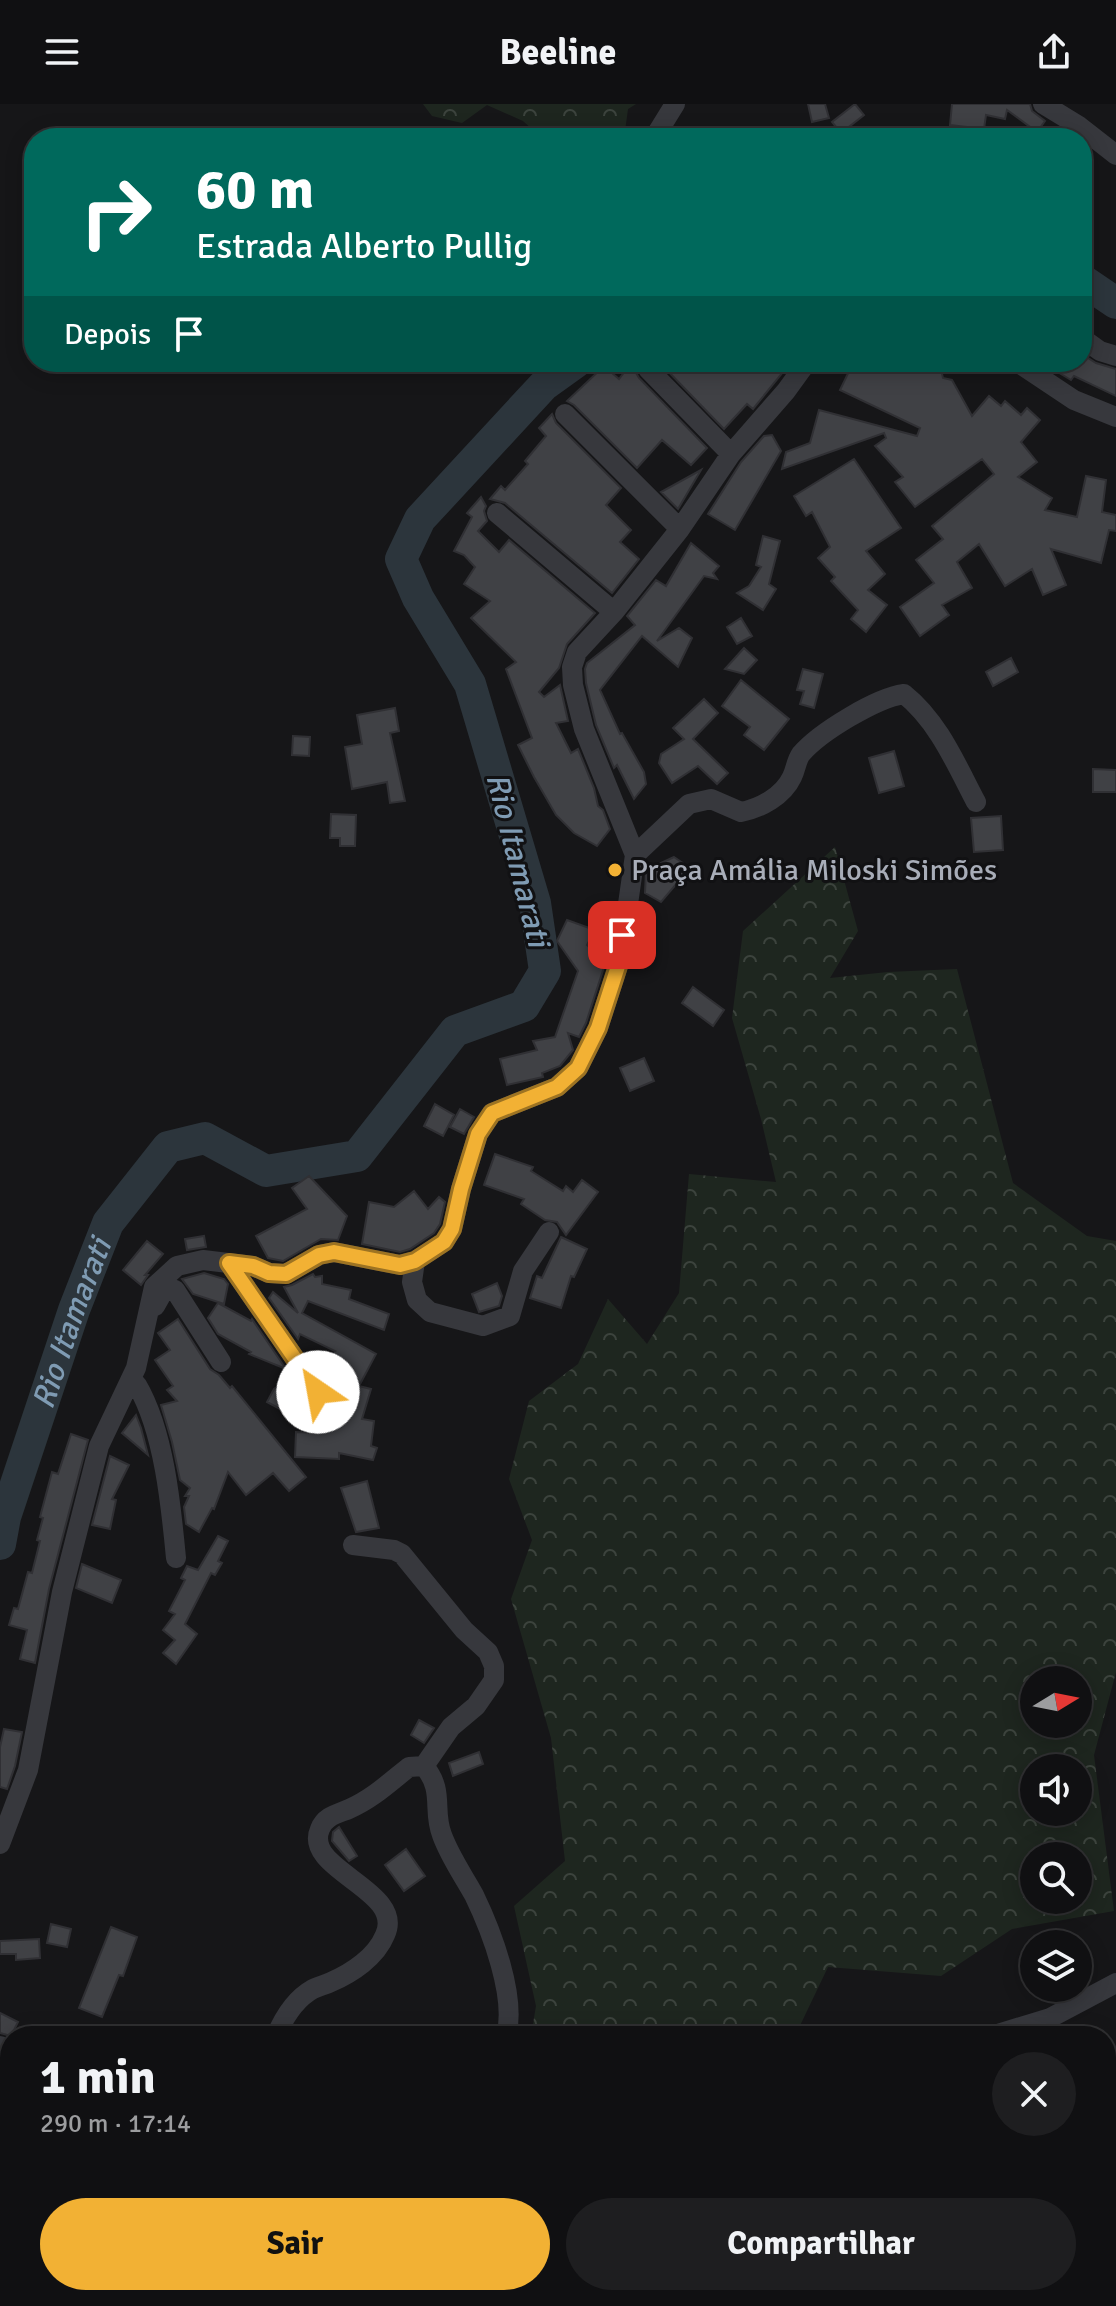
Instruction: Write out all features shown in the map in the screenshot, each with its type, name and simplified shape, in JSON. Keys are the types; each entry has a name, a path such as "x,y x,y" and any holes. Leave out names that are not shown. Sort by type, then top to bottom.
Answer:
{"street":[{"path":"660,128 675,104"},
{"path":"1043,104 1082,128"},
{"path":"1092,136 1116,155"},
{"path":"1092,345 1116,356"},
{"path":"651,372 731,454"},
{"path":"0,1844 28,1770 62,1592 99,1446 136,1368 154,1287 177,1266 203,1260 286,1274 319,1255 334,1252 400,1265 415,1261 444,1242 452,1229 478,1134 492,1113 557,1087 578,1068 598,1028 620,960 635,855 584,729 573,685 572,667 577,652 614,612 680,529 731,454 800,372"},
{"path":"1032,372 1074,400 1116,417"},
{"path":"565,414 680,529"},
{"path":"497,513 614,612"},
{"path":"635,855 689,804 711,799 741,812 778,796 792,778 799,756 814,742 889,697 904,694 917,704 937,731 976,802"},
{"path":"415,1261 412,1282 417,1300 430,1312 483,1326 510,1316 523,1271 549,1232"},
{"path":"229,1263 318,1392"},
{"path":"99,1446 118,1425 133,1398 157,1298 164,1290 175,1290 184,1300 221,1362"},
{"path":"137,1385 155,1425 171,1510 176,1558"},
{"path":"353,1545 394,1550 402,1554 464,1630 488,1652 494,1666 494,1680 476,1706 451,1727 424,1766"},
{"path":"282,2026 296,2002 314,1988 351,1972 372,1955 387,1933 381,1904 328,1860 319,1843 318,1831 328,1817 376,1795 409,1767 424,1766"},
{"path":"424,1766 437,1790 440,1831 474,1895 494,1942 506,1991 508,2026"},
{"path":"1024,2026 1050,2018 1116,1983"}],"green space":[{"path":"423,104 636,104 628,109 625,128 531,128 523,121 487,105 462,123 432,116"},
{"path":"835,847 858,931 830,978 957,969 1013,1183 1087,1236 1116,1241 1116,1672 1094,1755 1114,1911 1012,1929 941,1976 828,1967 800,2026 533,2026 536,2006 514,1906 565,1861 551,1738 511,1599 532,1540 509,1479 529,1401 578,1364 608,1299 647,1344 679,1293 689,1174 776,1182 732,1018 743,931"}],"building":[{"path":"808,104 825,104 829,118 812,122"},
{"path":"855,104 864,115 847,128 837,128 832,122"},
{"path":"952,104 1030,104 1032,111 1045,121 1040,128 1032,128 1007,110 1005,119 986,115 984,128 950,125"},
{"path":"1092,360 1116,369 1116,396 1074,376 1071,380 1058,372 1092,372"},
{"path":"598,372 611,372 619,379 624,372 636,372 707,448 691,465 662,440 637,468 567,401"},
{"path":"669,372 783,372 753,409 747,404 724,429"},
{"path":"849,372 942,372 943,378 952,380 972,416 989,396 1001,406 1005,401 1021,415 1027,408 1040,420 1021,442 1037,462 1018,477 1052,498 1045,510 1077,517 1086,476 1106,480 1102,512 1116,515 1116,531 1109,530 1101,563 1051,549 1066,585 1043,595 1032,569 1005,586 979,544 957,562 972,588 942,605 949,615 920,636 900,607 934,583 916,560 943,539 932,526 994,474 982,459 915,507 895,482 903,477 875,446 886,438 884,433 782,469 786,452 810,443 819,410 917,436 920,428 840,390"},
{"path":"552,414 556,423 621,488 606,505 631,530 620,542 639,559 612,593 505,503 490,499 501,486 505,490 528,464 525,461 546,436 539,428"},
{"path":"772,435 781,451 735,530 708,514 741,462 764,436"},
{"path":"854,459 901,528 866,551 885,574 868,590 887,605 866,632 851,619 858,610 831,581 835,577 818,558 830,547 812,512 806,516 794,496"},
{"path":"701,470 678,509 661,492"},
{"path":"481,497 486,506 487,521 478,531 499,552 509,540 595,613 567,644 559,668 539,692 544,697 560,685 568,721 556,723 571,753 578,749 598,806 603,810 610,829 597,846 574,833 556,815 534,777 518,745 532,738 506,669 516,662 471,618 490,601 464,584 475,567 464,555 454,551 472,517 467,513"},
{"path":"763,536 780,541 769,584 776,589 763,610 737,593 749,586 761,567 756,565"},
{"path":"691,543 719,566 713,573 717,579 704,576 657,641 679,628 692,638 678,667 642,636 600,690 620,734 644,772 646,784 634,799 617,765 614,768 596,725 585,669 587,663 635,625 627,616 656,580 666,586"},
{"path":"741,618 752,636 737,644 727,627"},
{"path":"744,648 757,660 744,674 725,669"},
{"path":"1011,658 1018,672 993,686 986,672"},
{"path":"803,669 823,674 814,708 800,704 804,691 797,690"},
{"path":"741,680 789,719 764,750 744,735 750,727 722,706"},
{"path":"704,699 718,713 693,739 728,773 717,784 698,766 672,783 659,763 661,754 684,739 673,728"},
{"path":"395,708 399,731 390,733 405,801 390,803 387,782 352,789 345,747 362,744 357,715"},
{"path":"293,736 310,737 309,756 292,755"},
{"path":"894,751 904,786 879,793 869,758"},
{"path":"1093,769 1116,770 1116,792 1093,792"},
{"path":"331,814 356,815 355,846 340,846 340,838 330,838"},
{"path":"1001,816 1003,850 974,852 971,818"},
{"path":"674,857 690,868 661,902 645,893 646,870"},
{"path":"567,920 595,930 587,945 606,961 586,1023 579,1037 568,1033 573,1050 560,1066 542,1073 543,1077 507,1085 500,1059 537,1050 533,1041 555,1037 578,971 557,941"},
{"path":"693,987 724,1010 713,1026 682,1003"},
{"path":"644,1058 654,1081 630,1091 620,1068"},
{"path":"435,1104 454,1115 443,1136 424,1126"},
{"path":"460,1109 474,1117 464,1134 450,1127"},
{"path":"495,1154 533,1167 531,1171 563,1191 566,1186 573,1192 582,1180 598,1192 566,1235 557,1222 545,1220 521,1204 524,1199 484,1185"},
{"path":"309,1176 347,1216 338,1240 321,1239 283,1261 268,1258 256,1236 307,1209 292,1188"},
{"path":"414,1191 428,1209 439,1197 445,1202 440,1224 434,1233 400,1252 362,1244 369,1202 394,1207"},
{"path":"204,1236 206,1247 187,1250 185,1239"},
{"path":"561,1237 587,1249 574,1277 571,1276 561,1308 530,1298 537,1276 542,1278"},
{"path":"147,1241 163,1254 145,1275 148,1275 141,1285 123,1270"},
{"path":"204,1273 224,1279 228,1284 224,1304 193,1294 182,1279"},
{"path":"313,1274 315,1277 322,1276 322,1284 351,1290 349,1299 389,1314 384,1330 308,1301 302,1313 376,1354 359,1386 371,1389 362,1419 374,1421 371,1446 377,1448 373,1460 339,1453 339,1459 295,1457 296,1432 319,1433 317,1416 337,1414 332,1406 341,1374 327,1383 314,1364 335,1351 300,1334 298,1339 269,1298 273,1292 298,1313 284,1287"},
{"path":"497,1283 502,1296 499,1306 479,1312 472,1294"},
{"path":"218,1303 252,1319 286,1369 249,1354 251,1352 218,1334 208,1318"},
{"path":"178,1319 210,1369 230,1388 232,1386 306,1477 289,1491 273,1473 246,1495 228,1472 214,1509 199,1532 186,1524 184,1507 189,1496 185,1496 190,1488 180,1480 161,1405 177,1401 167,1390 173,1386 155,1360 170,1350 158,1333"},
{"path":"292,1377 303,1397 298,1401 295,1399 282,1410 267,1402 274,1389"},
{"path":"136,1415 141,1428 148,1455 122,1433"},
{"path":"71,1434 88,1440 49,1589 35,1663 20,1659 27,1630 9,1625 14,1608 18,1609 28,1572 32,1573 40,1541 37,1540 43,1518 40,1517 52,1472 58,1474"},
{"path":"110,1456 129,1465 112,1499 116,1500 110,1529 92,1525"},
{"path":"367,1481 379,1528 356,1532 341,1488"},
{"path":"218,1536 228,1541 218,1561 222,1563 215,1575 211,1573 185,1624 197,1634 176,1664 163,1653 175,1640 163,1630 175,1614 169,1611 185,1580 181,1578 187,1566 198,1570"},
{"path":"82,1564 121,1580 112,1603 76,1588"},
{"path":"419,1720 434,1728 424,1743 411,1735"},
{"path":"4,1729 22,1732 7,1789 0,1787 0,1747"},
{"path":"479,1752 483,1764 453,1776 449,1763"},
{"path":"339,1827 357,1856 349,1861 332,1841 333,1832"},
{"path":"406,1849 425,1876 404,1891 385,1865"},
{"path":"51,1924 71,1929 67,1947 47,1943"},
{"path":"111,1927 137,1937 123,1976 119,1975 102,2017 79,2008"},
{"path":"39,1939 40,1958 16,1960 16,1954 0,1954 0,1941"},
{"path":"0,2013 18,2022 16,2026 0,2026"}],"waterway":[{"name":"Rio Itamarati","path":"1092,287 1116,303"},
{"name":"Rio Itamarati","path":"0,1544 5,1517 74,1310 108,1223 168,1147 205,1138 266,1171 357,1156 455,1031 524,1006 545,971 535,903 470,684 418,598 401,559 420,519 544,385 562,372"}],"place":[{"name":"Praça Amália Miloski Simões","path":"615,870"}],"route":[{"path":"318,1392 279,1331 229,1263 286,1274 319,1255 334,1252 400,1265 415,1261 444,1242 452,1229 478,1134 492,1113 557,1087 578,1068 598,1028 620,960 622,935"}]}
